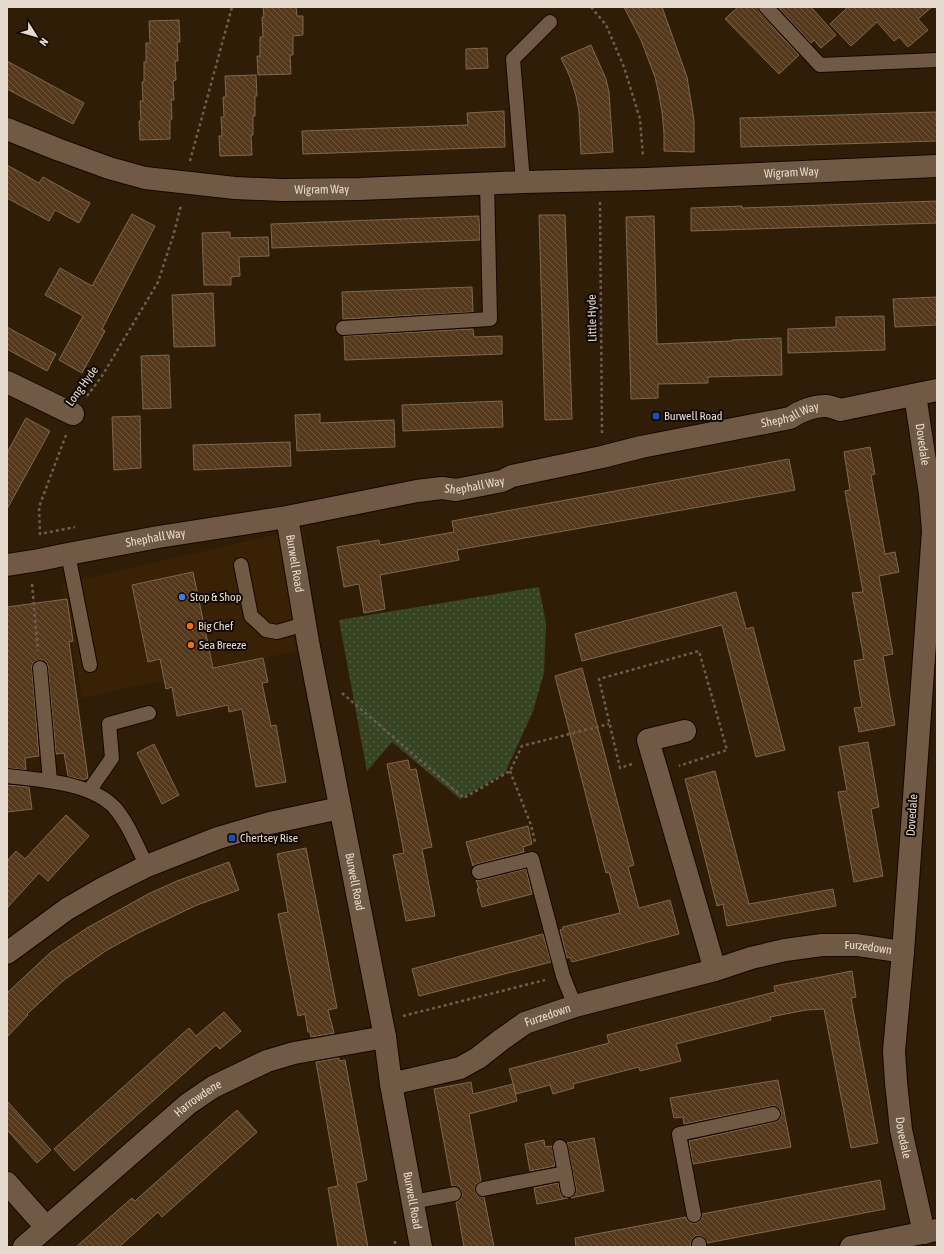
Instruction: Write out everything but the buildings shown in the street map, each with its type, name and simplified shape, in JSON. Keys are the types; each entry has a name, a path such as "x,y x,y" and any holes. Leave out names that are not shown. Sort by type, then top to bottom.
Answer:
{"street":[{"name":"Wigram Way","path":"7,129 57,150 109,168 145,178 234,188 282,190 360,189 488,183 646,179 937,166"},
{"path":"7,382 73,414"},
{"name":"Shephall Way","path":"7,565 158,537 287,517 417,491 442,488 456,490 502,481 512,476 602,457 641,447 790,418 798,413 816,407 827,406 840,410 937,390"},
{"name":"Dovedale","path":"916,395 930,494 933,530 932,618 894,1051 901,1130 930,1232"},
{"name":"Burwell Road","path":"287,517 313,668 384,1029 391,1084 421,1247"},
{"path":"685,731 648,740 715,970"},
{"path":"7,953 67,909 105,887 147,866 218,838 270,823 340,808"},
{"name":"Furzedown","path":"391,1084 460,1068 478,1058 525,1023 575,1006 715,970 751,958 822,945 857,945 903,952"},
{"name":"Harrowdene","path":"24,1247 188,1104 213,1087 268,1061 384,1029"},
{"path":"7,1183 46,1227"},
{"path":"852,1247 930,1232"}],"lane":[{"path":"766,7 820,65 937,60"},
{"path":"523,182 513,59 550,22"},
{"path":"343,328 490,319 488,183"},
{"path":"68,554 90,665"},
{"path":"241,565 251,616 266,630 277,632 305,624"},
{"path":"40,668 50,781"},
{"path":"89,791 112,758 109,724 149,713"},
{"path":"7,776 50,781 89,791 103,798 124,820 147,866"},
{"path":"479,872 532,859 563,976 575,1006"},
{"path":"694,1215 679,1134 773,1114"},
{"path":"560,1147 568,1190"},
{"path":"483,1189 565,1173"},
{"path":"413,1202 454,1194"}],"path":[{"path":"191,157 232,7"},
{"path":"591,7 606,25 624,67 640,119 646,179"},
{"name":"Little Hyde","path":"599,180 602,457"},
{"name":"Long Hyde","path":"78,527 40,534 39,506 73,414 102,376 158,282 174,233 186,182"},
{"path":"29,562 40,668"},
{"path":"653,756 620,768 599,679 699,651 712,693"},
{"path":"313,668 464,798 510,771 522,746 609,724"},
{"path":"510,771 531,825 535,843 532,859"},
{"path":"384,1029 563,976"}],"shaded area":[{"path":"304,528 314,647 82,698 62,584"}],"green space":[{"path":"539,587 546,623 544,673 533,711 505,773 460,799 392,742 367,771 339,620"}],"place":[{"name":"Burwell Road","path":"656,416"},
{"name":"Stop & Shop","path":"182,597"},
{"name":"Big Chef","path":"190,626"},
{"name":"Sea Breeze","path":"191,645"},
{"name":"Chertsey Rise","path":"232,838"}]}
